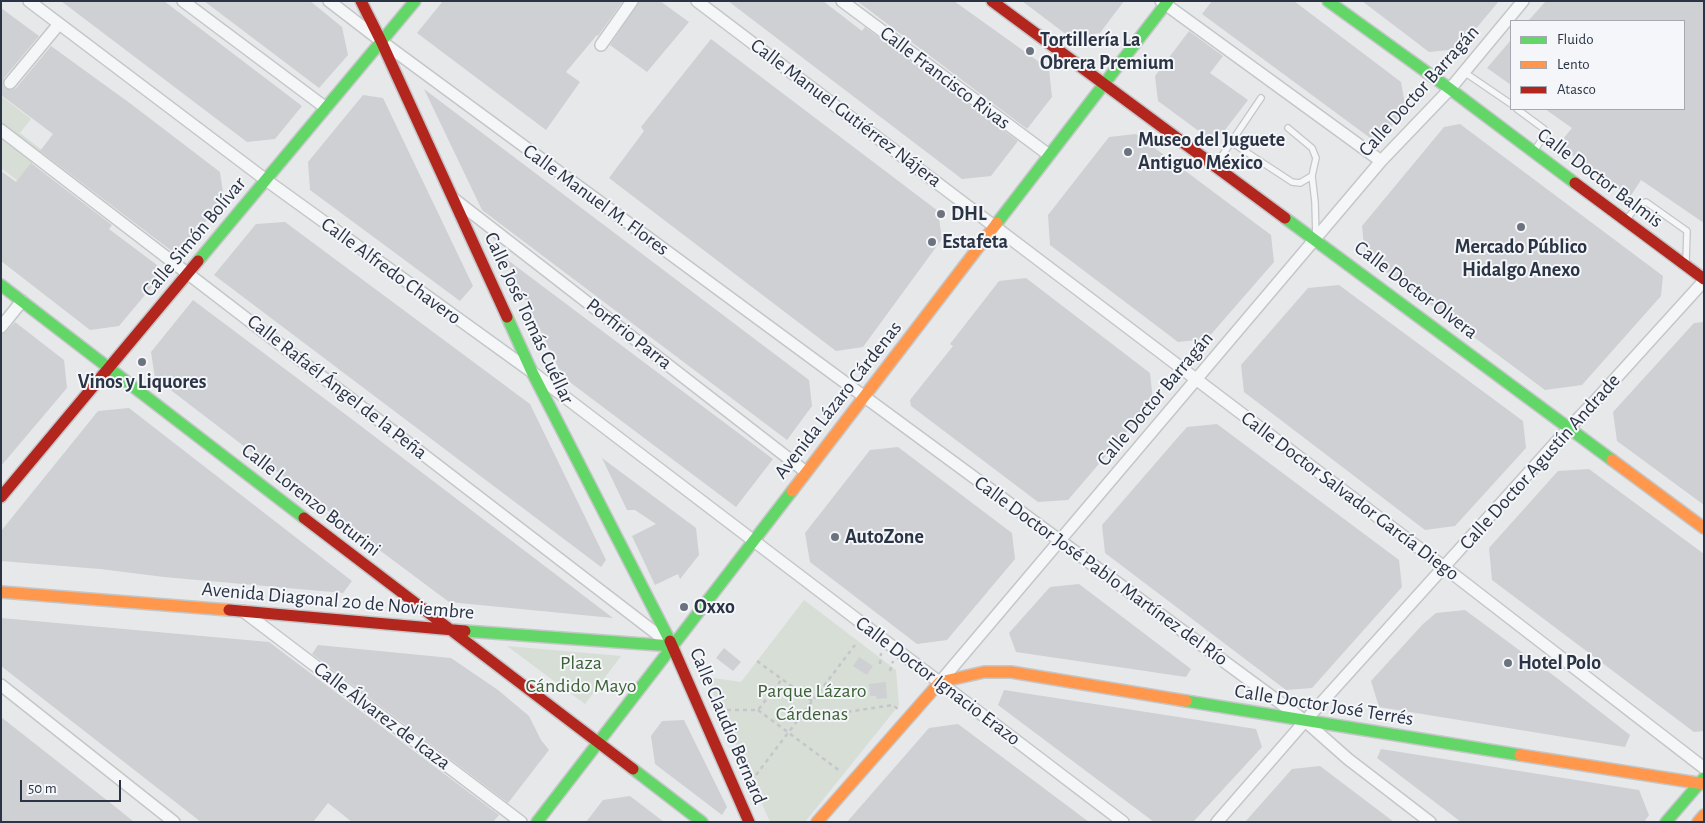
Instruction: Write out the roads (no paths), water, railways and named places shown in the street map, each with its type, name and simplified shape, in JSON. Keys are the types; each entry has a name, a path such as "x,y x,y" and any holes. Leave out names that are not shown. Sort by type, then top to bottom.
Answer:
{"main road":[{"name":"Calle José Tomás Cuéllar","path":"361,1 532,372 672,646"},
{"name":"Calle Simón Bolívar","path":"1,497 415,1"},
{"name":"Calle Doctor Olvera","path":"992,1 1704,528"},
{"name":"Calle Doctor Balmis","path":"1328,1 1450,89 1704,280"},
{"name":"Avenida Lázaro Cárdenas","path":"537,822 1105,83 1165,2"},
{"name":"Calle Lorenzo Boturini","path":"1,285 702,822"},
{"name":"Avenida Diagonal 20 de Noviembre","path":"1,592 243,611 449,630 672,646"},
{"name":"Calle Claudio Bernard","path":"672,646 748,822"},
{"name":"Calle Doctor José Terrés","path":"940,682 984,672 1011,672 1304,721 1702,782"},
{"name":"Calle Doctor Barragán","path":"817,822 940,682"},
{"path":"1666,822 1702,782"},
{"path":"735,822 742,809"},
{"path":"1698,822 1704,815"}],"street":[{"name":"Calle Alfredo Chavero","path":"29,1 266,180 532,372 754,540"},
{"path":"183,1 326,108"},
{"name":"Calle Manuel M. Flores","path":"329,1 864,397"},
{"path":"600,45 632,1"},
{"name":"Calle Manuel Gutiérrez Nájera","path":"698,1 995,226"},
{"name":"Calle Francisco Rivas","path":"842,1 1049,155"},
{"name":"Calle Doctor Barragán","path":"940,682 1381,161 1450,89 1523,1"},
{"path":"1165,2 1381,161"},
{"path":"10,83 59,24"},
{"name":"Calle Rafaél Ángel de la Peña","path":"1,130 672,646"},
{"name":"Porfirio Parra","path":"451,197 806,472"},
{"name":"Calle Doctor Salvador García Diego","path":"995,226 1444,567 1704,768"},
{"name":"Calle Doctor Agustín Andrade","path":"1217,822 1304,721 1704,280"},
{"path":"1,327 22,301"},
{"name":"Calle Doctor José Pablo Martínez del Río","path":"864,397 1304,721 1348,759 1430,822"},
{"name":"Calle Doctor Ignacio Erazo","path":"754,540 1123,822"},
{"name":"Calle Álvarez de Icaza","path":"243,611 521,822"},
{"path":"1,685 174,822"}],"lane":[{"path":"1464,72 1510,103"},
{"path":"1215,165 1260,98"},
{"path":"1518,110 1544,129 1543,139 1534,152"},
{"path":"1288,128 1312,148 1316,158 1312,176 1316,239"},
{"path":"1231,142 1292,182 1300,183 1312,176"},
{"path":"1626,221 1636,206 1646,202 1687,231 1686,265"}],"place":[{"name":"Tortillería La Obrera Premium","path":"1030,51"},
{"name":"Museo del Juguete Antiguo México","path":"1128,152"},
{"name":"DHL","path":"941,214"},
{"name":"Mercado Público Hidalgo Anexo","path":"1521,227"},
{"name":"Estafeta","path":"932,242"},
{"name":"Vinos y Liquores","path":"142,362"},
{"name":"AutoZone","path":"835,537"},
{"name":"Oxxo","path":"684,607"},
{"name":"Hotel Polo","path":"1508,663"}],"park label":[{"name":"Plaza Cándido Mayo","path":"581,674"},
{"name":"Parque Lázaro Cárdenas","path":"812,702"}]}
